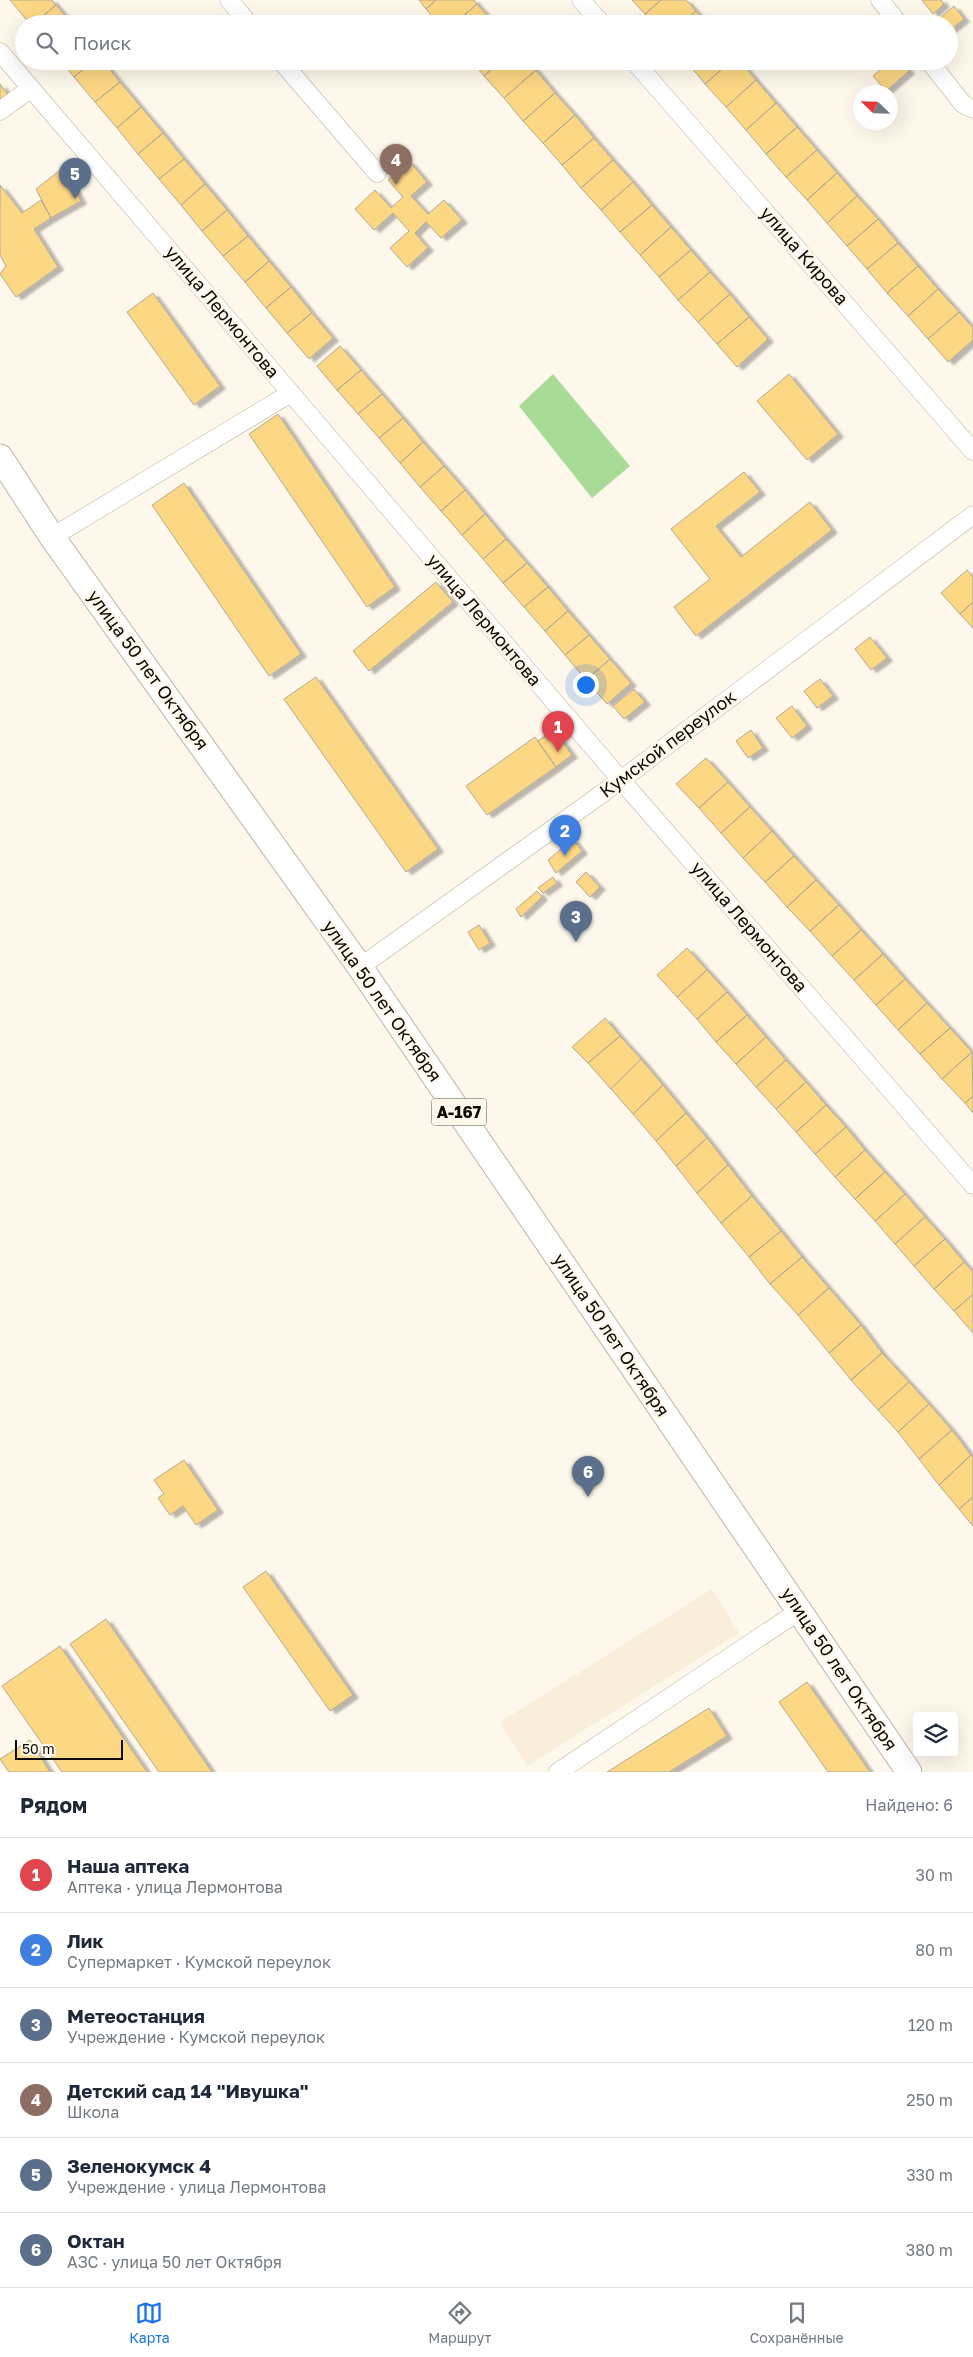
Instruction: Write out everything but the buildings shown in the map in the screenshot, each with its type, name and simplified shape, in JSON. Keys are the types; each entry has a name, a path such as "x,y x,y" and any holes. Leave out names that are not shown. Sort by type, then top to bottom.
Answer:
{"highway":[{"name":"улица 50 лет Октября","path":"0,457 52,537 360,967 909,1772"}],"street":[{"path":"228,0 241,15"},
{"path":"581,0 594,15"},
{"path":"880,0 891,15"},
{"name":"улица Лермонтова","path":"0,52 15,69"},
{"name":"улица Лермонтова","path":"16,70 621,780 973,1185"},
{"path":"289,70 377,173"},
{"name":"улица Кирова","path":"642,70 973,451"},
{"path":"935,70 962,104 973,109"},
{"path":"0,111 31,88"},
{"path":"52,537 291,393"},
{"name":"Кумской переулок","path":"360,967 621,780 973,515"},
{"path":"558,1772 799,1611"}],"shaded area":[{"path":"712,1589 739,1633 527,1766 500,1722"}],"green space":[{"path":"553,374 630,466 592,498 519,406"}],"place":[{"name":"Детский сад 14 \"Ивушка\"","path":"396,185"},
{"name":"Зеленокумск 4","path":"75,199"},
{"name":"Наша аптека","path":"558,752"},
{"name":"Лик","path":"565,856"},
{"name":"Метеостанция","path":"576,942"},
{"name":"Октан","path":"588,1497"}]}
